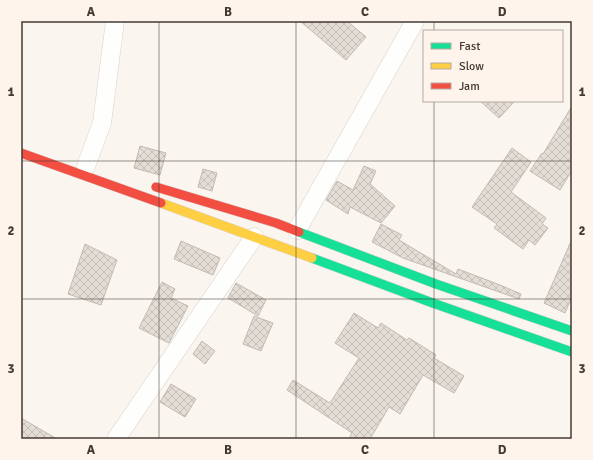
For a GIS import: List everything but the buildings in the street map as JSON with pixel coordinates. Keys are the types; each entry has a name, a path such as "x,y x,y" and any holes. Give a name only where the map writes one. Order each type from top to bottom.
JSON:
{"street":[{"path":"86,166 102,123 115,21"},
{"path":"297,230 415,21"},
{"path":"21,153 254,237 433,293 572,331"},
{"path":"147,184 297,230 433,293 572,352"},
{"path":"116,439 254,237"}],"traffic: fast":[{"path":"299,232 436,284 572,331"},
{"path":"312,258 430,302 572,352"}],"traffic: slow":[{"path":"161,203 312,258"}],"traffic: jam":[{"path":"21,153 161,203"},
{"path":"156,187 276,223 299,232"}]}
